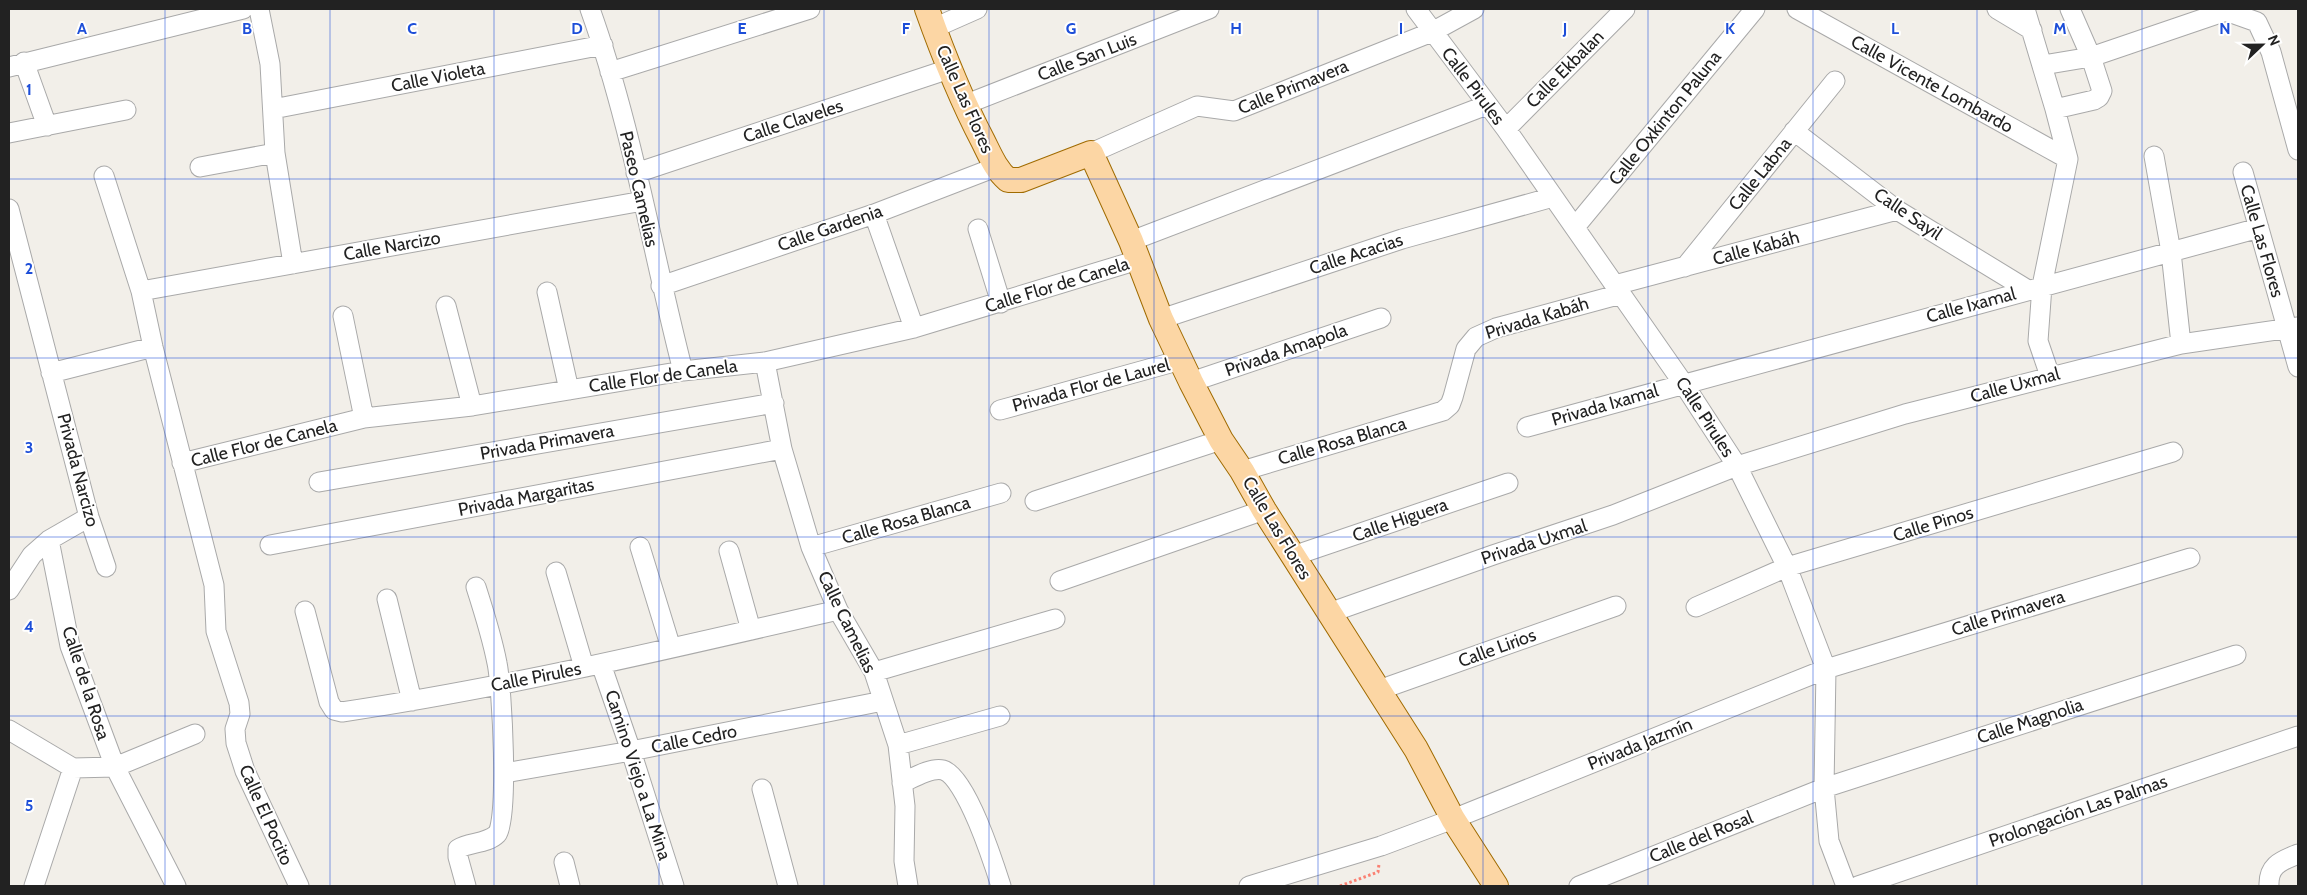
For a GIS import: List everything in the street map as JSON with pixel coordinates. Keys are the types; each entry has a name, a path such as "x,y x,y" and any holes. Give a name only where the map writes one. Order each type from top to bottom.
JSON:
{"main road":[{"name":"Calle Las Flores","path":"930,18 964,105 996,167 1008,180 1014,181"},
{"name":"Calle Las Flores","path":"1091,153 1134,251 1161,319 1221,440 1242,470 1264,510 1416,749 1454,819 1496,886"},
{"name":"Calle Primavera","path":"1014,181 1091,153"}],"street":[{"path":"47,126 17,64 243,9"},
{"path":"259,9 270,64 276,153 293,264"},
{"name":"Paseo Camelias","path":"590,9 603,46 636,173 683,371"},
{"path":"610,72 810,9"},
{"path":"930,18 977,9"},
{"name":"Calle San Luis","path":"964,105 1209,9"},
{"name":"Calle Pirules","path":"1416,9 1506,129 1683,383 1737,466 1787,567 1826,668 1824,788 1829,840 1846,886"},
{"name":"Calle Primavera","path":"1091,153 1197,106 1231,112 1432,32 1474,9"},
{"name":"Calle Ekbalan","path":"1506,129 1625,9"},
{"name":"Calle Oxkinton Paluna","path":"1575,227 1755,9"},
{"name":"Calle Vicente Lombardo","path":"1796,9 2068,159"},
{"path":"1997,9 2032,30"},
{"path":"2025,9 2043,65 2068,159 2035,288 2038,341 2050,376"},
{"path":"2055,109 2099,96 2102,85 2070,9"},
{"path":"2043,65 2091,57 2225,10 2257,22 2271,52 2298,150"},
{"name":"Calle Violeta","path":"273,109 603,46"},
{"name":"Calle Claveles","path":"636,173 949,69"},
{"name":"Calle Labna","path":"1685,267 1835,81"},
{"name":"Calle Flor de Canela","path":"182,464 364,418 472,406 683,371 765,362 914,328 1001,303 1134,251 1487,105"},
{"path":"9,134 126,110"},
{"name":"Calle Sayil","path":"1794,130 1897,210 2035,288"},
{"path":"200,167 276,153"},
{"path":"2154,156 2171,252 2181,344"},
{"name":"Calle Gardenia","path":"662,286 874,214 996,167"},
{"name":"Calle Las Flores","path":"2242,172 2293,327 2298,367"},
{"name":"Calle Flor de Canela","path":"104,176 141,291 153,347 214,586 216,631 239,702 240,714 235,729 236,743"},
{"name":"Calle Acacias","path":"1161,319 1402,239 1553,197"},
{"name":"Calle Narcizo","path":"141,291 643,201"},
{"name":"Privada Narcizo","path":"9,209 90,517 106,567"},
{"name":"Calle Kabáh","path":"1618,290 1685,267 1897,210"},
{"path":"874,214 914,328"},
{"path":"978,228 1001,303"},
{"name":"Calle Ixamal","path":"1683,383 2259,228"},
{"name":"Privada Kabáh","path":"1443,411 1453,397 1466,350 1476,337 1496,328 1618,290"},
{"path":"547,292 569,390"},
{"path":"446,306 472,406"},
{"path":"343,316 364,418"},
{"name":"Privada Amapola","path":"1191,382 1381,318"},
{"name":"Calle Uxmal","path":"1737,466 1905,414 2050,376 2181,344 2293,327"},
{"path":"51,373 153,347"},
{"name":"Privada Flor de Laurel","path":"1000,410 1181,360"},
{"name":"Calle Camelias","path":"765,362 782,449 811,547 838,610 874,672 898,745 904,806 904,861 908,886"},
{"name":"Privada Ixamal","path":"1527,427 1683,383"},
{"name":"Privada Primavera","path":"319,482 774,403"},
{"name":"Calle Rosa Blanca","path":"1242,470 1443,411"},
{"path":"1035,501 1221,440"},
{"name":"Privada Margaritas","path":"270,545 782,449"},
{"name":"Calle Pinos","path":"1696,607 1787,567 2173,452"},
{"name":"Privada Uxmal","path":"1330,613 1494,555 1613,516 1737,466"},
{"name":"Calle Higuera","path":"1293,556 1508,483"},
{"name":"Calle Rosa Blanca","path":"811,547 1001,494"},
{"path":"1060,581 1264,510"},
{"path":"9,590 32,555 49,540 90,517"},
{"name":"Calle de la Rosa","path":"49,540 70,646 115,767 176,886"},
{"path":"640,547 671,648"},
{"path":"729,551 751,630"},
{"name":"Calle Primavera","path":"1826,668 2190,558"},
{"name":"Camino Viejo a La Mina","path":"556,572 592,666 631,751 674,886"},
{"path":"466,886 458,857 458,849 464,845 486,840 497,834 501,825 504,773 499,684 491,630 476,586"},
{"path":"387,599 412,701"},
{"name":"Calle Lirios","path":"1379,690 1616,606"},
{"name":"Calle Pirules","path":"306,612 328,702 334,710 342,712 412,701 592,666 838,610"},
{"path":"874,672 1055,619"},
{"name":"Calle Magnolia","path":"1824,788 2236,655"},
{"name":"Privada Jazmín","path":"1249,886 1382,846 1454,819 1826,668"},
{"name":"Calle Cedro","path":"504,773 631,751 883,701"},
{"path":"898,745 1000,716"},
{"path":"9,730 73,768 115,767 195,734"},
{"name":"Prolongación Las Palmas","path":"1858,886 2298,736"},
{"name":"Calle El Pocito","path":"236,743 244,772 299,886"},
{"path":"34,886 73,768"},
{"path":"902,783 930,771 941,769 949,773 958,783 989,848 1001,886"},
{"name":"Calle del Rosal","path":"1579,886 1824,788"},
{"path":"762,789 788,886"},
{"path":"2269,880 2279,862 2298,854"},
{"path":"564,862 570,886"}]}
